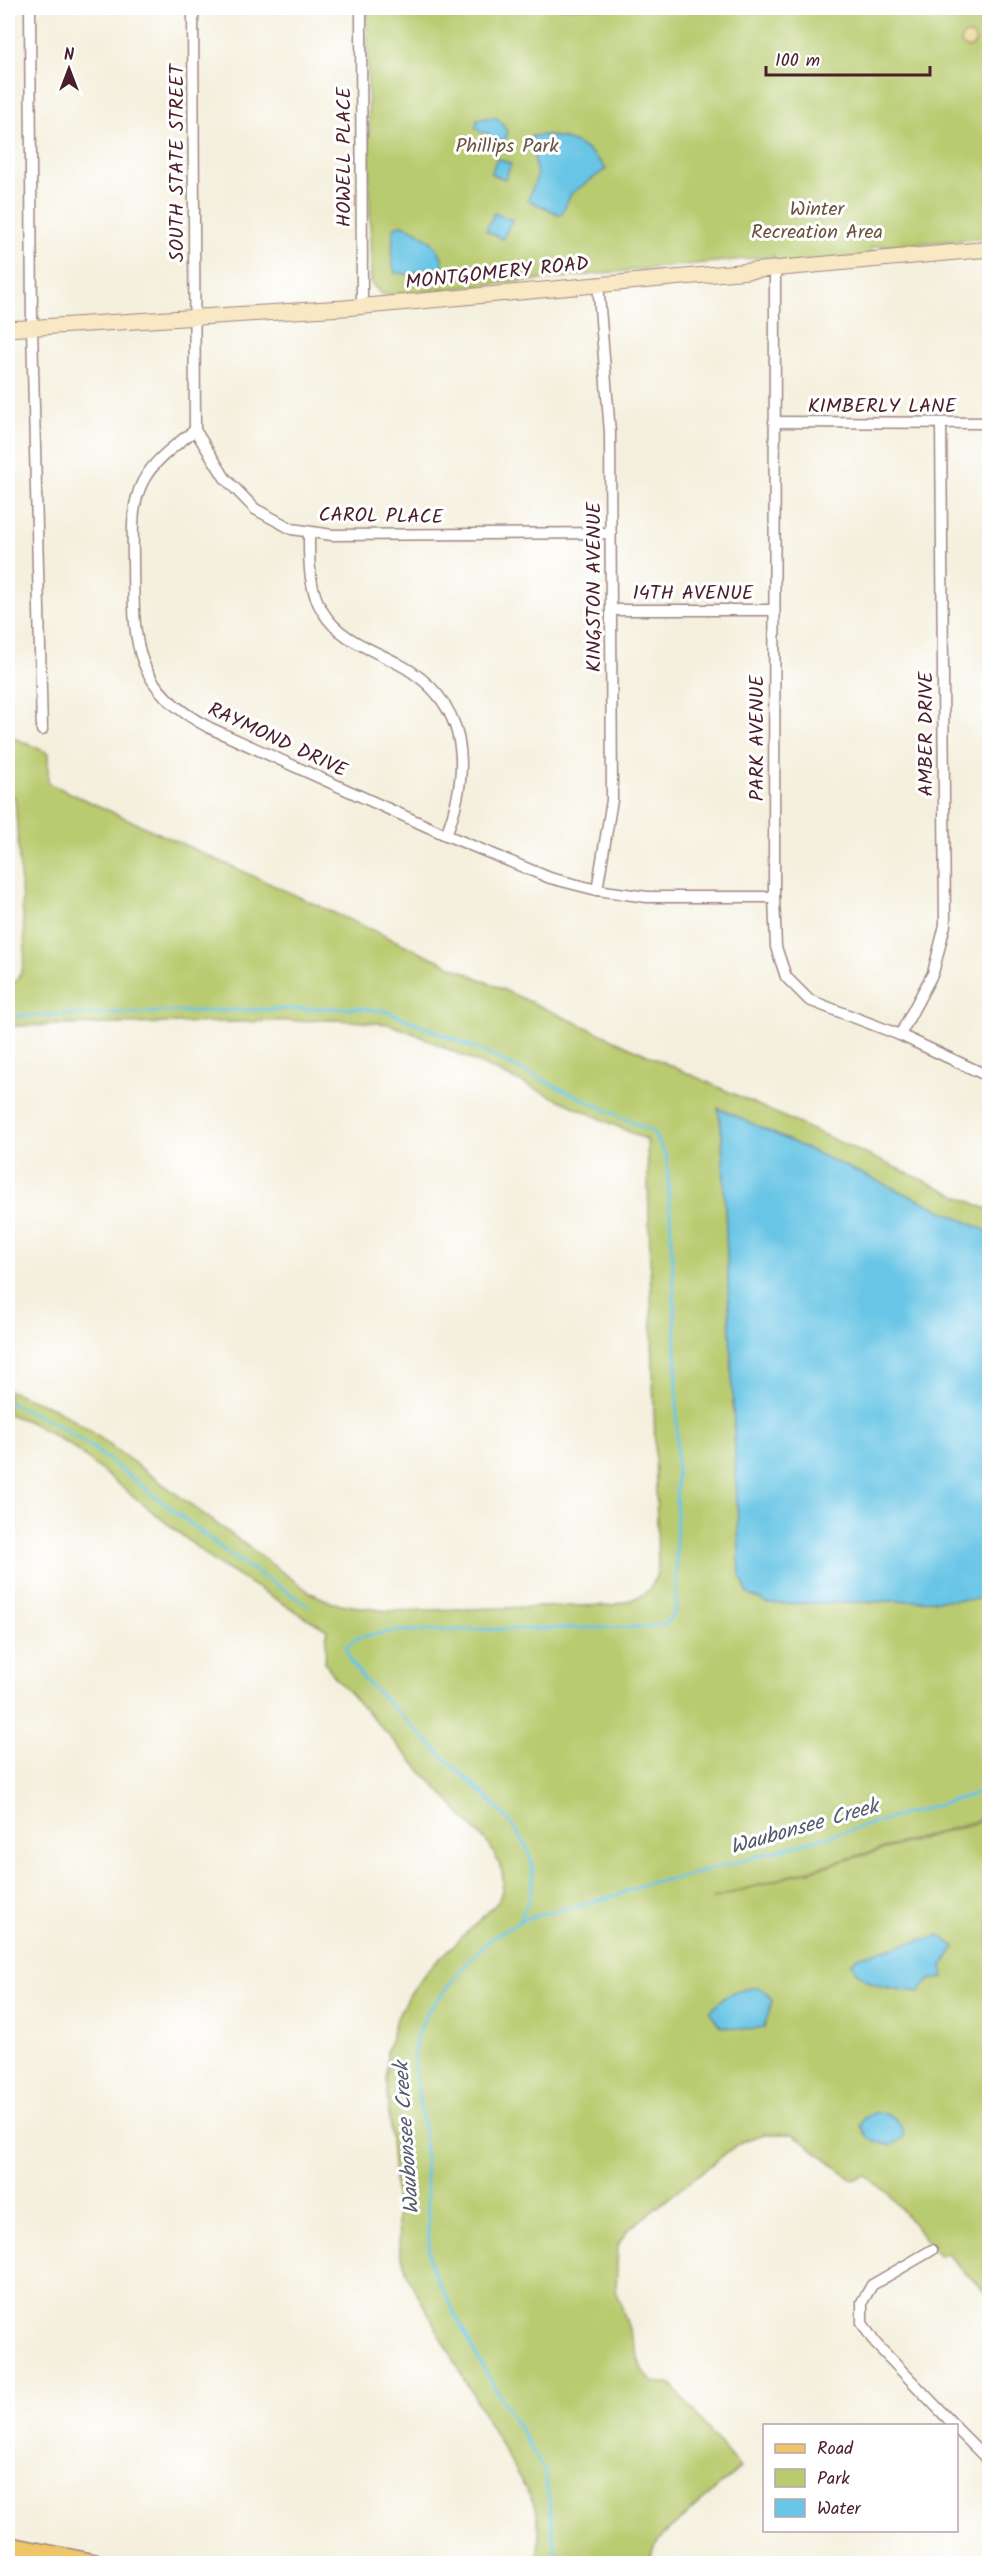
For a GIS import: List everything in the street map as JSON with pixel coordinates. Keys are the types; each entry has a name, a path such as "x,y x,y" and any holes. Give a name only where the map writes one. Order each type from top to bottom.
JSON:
{"main road":[{"path":"8,2545 103,2564"}],"street":[{"path":"30,8 32,327 42,730"},
{"name":"SOUTH STATE STREET","path":"193,8 194,318"},
{"name":"HOWELL PLACE","path":"361,8 362,306"},
{"name":"MONTGOMERY ROAD","path":"8,329 362,306 990,249"},
{"name":"PARK AVENUE","path":"775,269 774,897 776,947 786,977 809,1000 900,1035 990,1077"},
{"name":"KINGSTON AVENUE","path":"597,890 612,800 610,434 598,283"},
{"path":"194,318 195,430"},
{"name":"KIMBERLY LANE","path":"774,422 990,423"},
{"name":"AMBER DRIVE","path":"900,1035 933,973 945,924 941,423"},
{"name":"CAROL PLACE","path":"195,430 239,496 271,520 309,532 332,535 611,533"},
{"name":"RAYMOND DRIVE","path":"195,430 152,467 136,501 133,519 134,622 137,646 144,667 157,687 178,709 210,728 519,868 597,890 665,897 774,897"},
{"path":"309,532 311,581 322,612 331,623 362,645 418,675 447,706 455,725 462,764 456,807 446,835"},
{"name":"14TH AVENUE","path":"612,610 774,610"},
{"path":"932,2250 872,2285 862,2302 862,2323 875,2343 953,2424"},
{"path":"958,2429 990,2462"}],"green space":[{"name":"Phillips Park","path":"367,8 989,8 989,238 871,247 873,255 775,269 774,256 390,295 381,294 371,283"},
{"path":"8,735 48,753 48,783 989,1210 989,1817 711,1899 989,1819 989,2296 947,2254 939,2256 888,2193 866,2176 853,2180 793,2134 764,2134 739,2143 627,2231 618,2245 616,2289 642,2370 654,2382 672,2385 740,2468 658,2540 651,2555 656,2563 538,2563 539,2530 536,2508 409,2279 400,2250 386,2080 387,2051 395,2022 407,1998 426,1972 498,1902 503,1880 498,1860 490,1846 336,1678 325,1663 327,1630 216,1563 70,1445 30,1422 8,1414 8,1390 54,1408 88,1429 311,1593 333,1603 387,1611 613,1605 638,1597 649,1590 653,1584 658,1566 647,1140 389,1024 338,1020 8,1026 8,989 21,972 25,949 15,798 8,795"},
{"path":"8,2553 64,2563 31,2563 8,2559"}],"sand":[{"path":"968,34 973,36 975,41 973,46 968,48 963,46 961,41 963,36"}],"water":[{"path":"493,117 505,128 507,137 502,141 493,140 487,132 482,133 476,128 477,120"},
{"path":"545,135 572,141 587,149 606,169 571,194 561,215 528,200 537,177 531,136"},
{"path":"497,158 511,164 505,179 491,174"},
{"path":"494,213 512,220 503,239 486,231"},
{"path":"403,225 430,240 440,252 443,267 409,274 395,273 392,262 393,230 396,226"},
{"path":"718,1108 989,1232 989,1599 768,1604 748,1594 740,1576 722,1135"},
{"path":"940,1935 955,1947 942,1966 944,1978 929,1980 919,1992 880,1986 863,1978 852,1963 857,1957"},
{"path":"758,1987 767,1993 772,2001 764,2028 739,2029 720,2026 710,2012 715,2006 731,1994"},
{"path":"876,2112 887,2114 899,2122 904,2137 891,2146 869,2139 860,2125 864,2118"}],"waterway":[{"path":"8,1016 361,1008 389,1012 475,1048 653,1132 667,1158 674,1291 677,1385 676,1611 665,1624 648,1627 394,1631 359,1637 346,1646 351,1662 364,1679 487,1797 519,1834 533,1868 529,1899 519,1922"},
{"path":"8,1402 54,1423 93,1448 237,1560 308,1605"},
{"name":"Waubonsee Creek","path":"557,2564 545,2472 476,2355 430,2265 424,2131 414,2066 415,2041 426,2014 472,1957 493,1937 524,1919 612,1897 651,1882 688,1876 990,1790"}],"park label":[{"name":"Winter Recreation Area","path":"817,220"}]}
